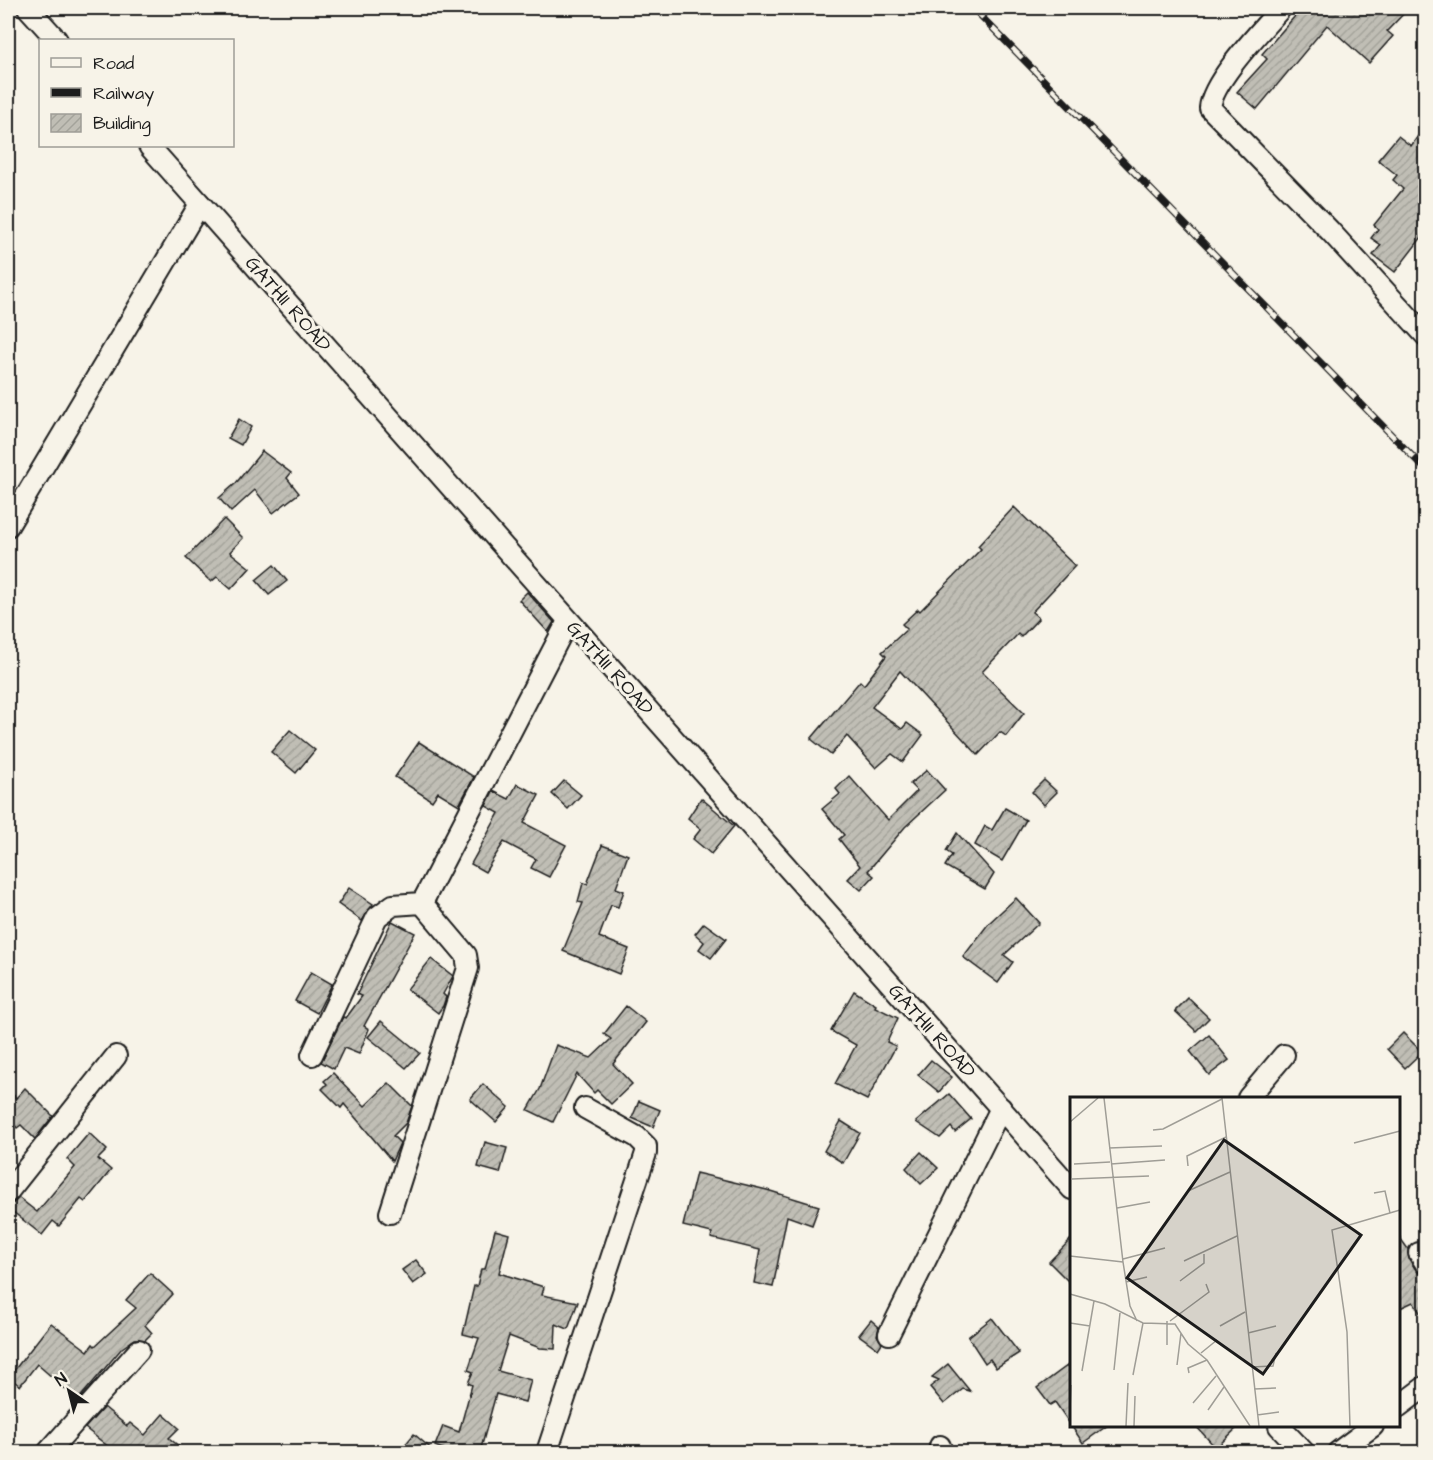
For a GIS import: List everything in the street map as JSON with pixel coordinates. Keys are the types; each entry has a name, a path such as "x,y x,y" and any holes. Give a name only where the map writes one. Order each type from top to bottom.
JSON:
{"street":[{"path":"28,8 56,39"},
{"path":"1281,8 1218,84 1210,99 1210,108 1330,231 1425,336"},
{"name":"GATHII ROAD","path":"150,147 1070,1188"},
{"path":"8,526 200,204"},
{"path":"422,903 568,621"},
{"path":"312,1055 377,917 393,905 422,903"},
{"path":"390,1214 468,969 466,955 422,903"},
{"path":"1249,1097 1284,1055"},
{"path":"8,1192 116,1056"},
{"path":"547,1452 646,1153 646,1146 638,1137 585,1108"},
{"path":"889,1334 1000,1108"},
{"path":"48,1452 140,1350"},
{"path":"1400,1405 1425,1386"},
{"path":"1281,1427 1304,1452"},
{"path":"1338,1452 1370,1427"}],"building":[{"path":"1302,8 1409,8 1387,31 1393,36 1369,63 1327,25 1257,109 1237,92 1267,59 1262,54"},
{"path":"1425,126 1425,233 1395,272 1373,255 1381,245 1371,238 1378,229 1374,225 1403,189 1393,180 1397,175 1378,160 1398,136 1411,146"},
{"path":"239,419 251,427 241,445 228,438"},
{"path":"262,451 291,473 287,478 299,493 273,513 255,490 231,512 219,498 236,483"},
{"path":"1014,507 1075,566 1032,612 1039,618 1021,637 1018,634 982,672 1024,713 1006,736 1000,732 978,755 900,671 872,707 902,729 907,723 923,735 903,762 892,754 876,768 847,736 831,755 811,739 860,681 864,685 886,656 882,652 907,629 902,624 918,609 920,611 981,549 978,546"},
{"path":"224,519 243,538 230,552 250,568 231,589 217,577 211,582 186,558"},
{"path":"274,565 287,581 269,595 256,580"},
{"path":"527,592 554,622 548,632 519,600"},
{"path":"290,730 315,750 296,773 271,752"},
{"path":"419,742 474,777 459,805 438,792 432,801 395,777"},
{"path":"927,770 945,790 905,827 868,871 874,876 861,890 848,879 860,866 839,839 844,835 822,809 840,794 836,789 849,776 888,820 917,791 910,784"},
{"path":"1044,780 1057,792 1044,805 1032,792"},
{"path":"564,781 581,795 568,809 552,794"},
{"path":"517,784 539,795 524,823 566,845 549,877 531,868 536,859 504,842 485,872 471,864 499,813 486,806 493,791 509,799"},
{"path":"701,798 734,826 711,854 693,839 701,829 688,818"},
{"path":"1005,808 1026,820 1002,861 975,845 985,826 992,830"},
{"path":"957,833 994,874 985,889 945,866 952,855 946,851"},
{"path":"602,845 628,855 616,888 624,891 618,907 611,905 599,937 629,949 619,974 563,951 583,903 578,902 583,883 587,884"},
{"path":"349,888 373,904 362,921 338,904"},
{"path":"1016,898 1039,923 1004,955 1013,962 998,983 963,957 989,923"},
{"path":"392,921 415,933 364,1026 369,1029 359,1054 344,1048 334,1069 321,1062 343,1017 346,1018 362,996 357,994"},
{"path":"704,923 726,939 711,958 699,949 704,942 695,934"},
{"path":"431,959 453,976 443,994 446,997 438,1013 407,989"},
{"path":"311,972 332,984 317,1013 295,1001"},
{"path":"854,991 876,1005 875,1007 898,1018 887,1042 896,1046 867,1100 835,1084 856,1045 831,1031"},
{"path":"1188,998 1209,1018 1196,1031 1175,1011"},
{"path":"626,1006 646,1022 613,1064 632,1084 611,1104 597,1090 594,1093 577,1074 553,1122 528,1110 540,1089 556,1045 591,1058 611,1039 604,1034"},
{"path":"381,1021 420,1053 406,1068 368,1037"},
{"path":"1403,1033 1422,1052 1405,1068 1387,1049"},
{"path":"1209,1035 1229,1060 1209,1075 1190,1051"},
{"path":"931,1060 952,1077 939,1092 918,1075"},
{"path":"333,1073 365,1106 389,1083 412,1106 406,1123 393,1136 400,1143 392,1161 344,1104 341,1108 322,1089 327,1084 324,1081"},
{"path":"483,1084 509,1107 496,1122 470,1099"},
{"path":"25,1088 53,1116 35,1139 21,1125 17,1128 8,1118 8,1089 16,1098"},
{"path":"949,1094 971,1119 955,1132 951,1127 940,1138 916,1122"},
{"path":"639,1101 660,1110 653,1127 632,1118"},
{"path":"841,1121 860,1133 843,1163 824,1151"},
{"path":"89,1133 107,1150 98,1159 111,1170 85,1202 81,1199 59,1226 53,1221 42,1235 8,1208 19,1198 37,1212 75,1167 67,1159"},
{"path":"485,1142 507,1148 500,1173 478,1167"},
{"path":"921,1152 938,1168 921,1184 906,1168"},
{"path":"696,1173 767,1190 819,1206 812,1225 787,1216 773,1287 754,1283 760,1250 711,1238 712,1233 683,1226"},
{"path":"495,1230 509,1234 499,1273 544,1287 542,1295 578,1302 568,1329 556,1324 555,1349 540,1348 509,1336 498,1371 531,1380 525,1402 496,1394 480,1452 451,1452 435,1446 443,1426 459,1432 472,1385 468,1383 473,1372 468,1370 479,1338 463,1334 474,1286 477,1286 481,1269 485,1269"},
{"path":"1400,1238 1408,1249 1409,1259 1416,1270 1425,1276 1425,1320 1413,1302 1400,1308"},
{"path":"1070,1240 1070,1283 1049,1262"},
{"path":"416,1260 427,1274 413,1284 402,1270"},
{"path":"150,1273 173,1294 145,1325 152,1333 145,1340 135,1339 122,1348 78,1400 37,1364 20,1386 9,1377 51,1323 88,1351 93,1344 95,1346 136,1308 126,1300"},
{"path":"992,1318 1019,1353 996,1368 990,1359 985,1363 968,1337"},
{"path":"871,1320 879,1327 877,1335 882,1343 878,1349 859,1335"},
{"path":"948,1364 970,1391 963,1389 944,1404 930,1387 939,1380 932,1377"},
{"path":"1070,1364 1070,1424 1055,1402 1050,1405 1037,1388"},
{"path":"104,1407 127,1426 130,1423 145,1435 163,1414 179,1428 169,1438 186,1452 115,1452 85,1428"},
{"path":"1072,1427 1105,1427 1083,1443"},
{"path":"1197,1427 1238,1427 1216,1448"},
{"path":"414,1434 435,1452 399,1452"}],"railway":[{"path":"973,8 1426,470"}]}
